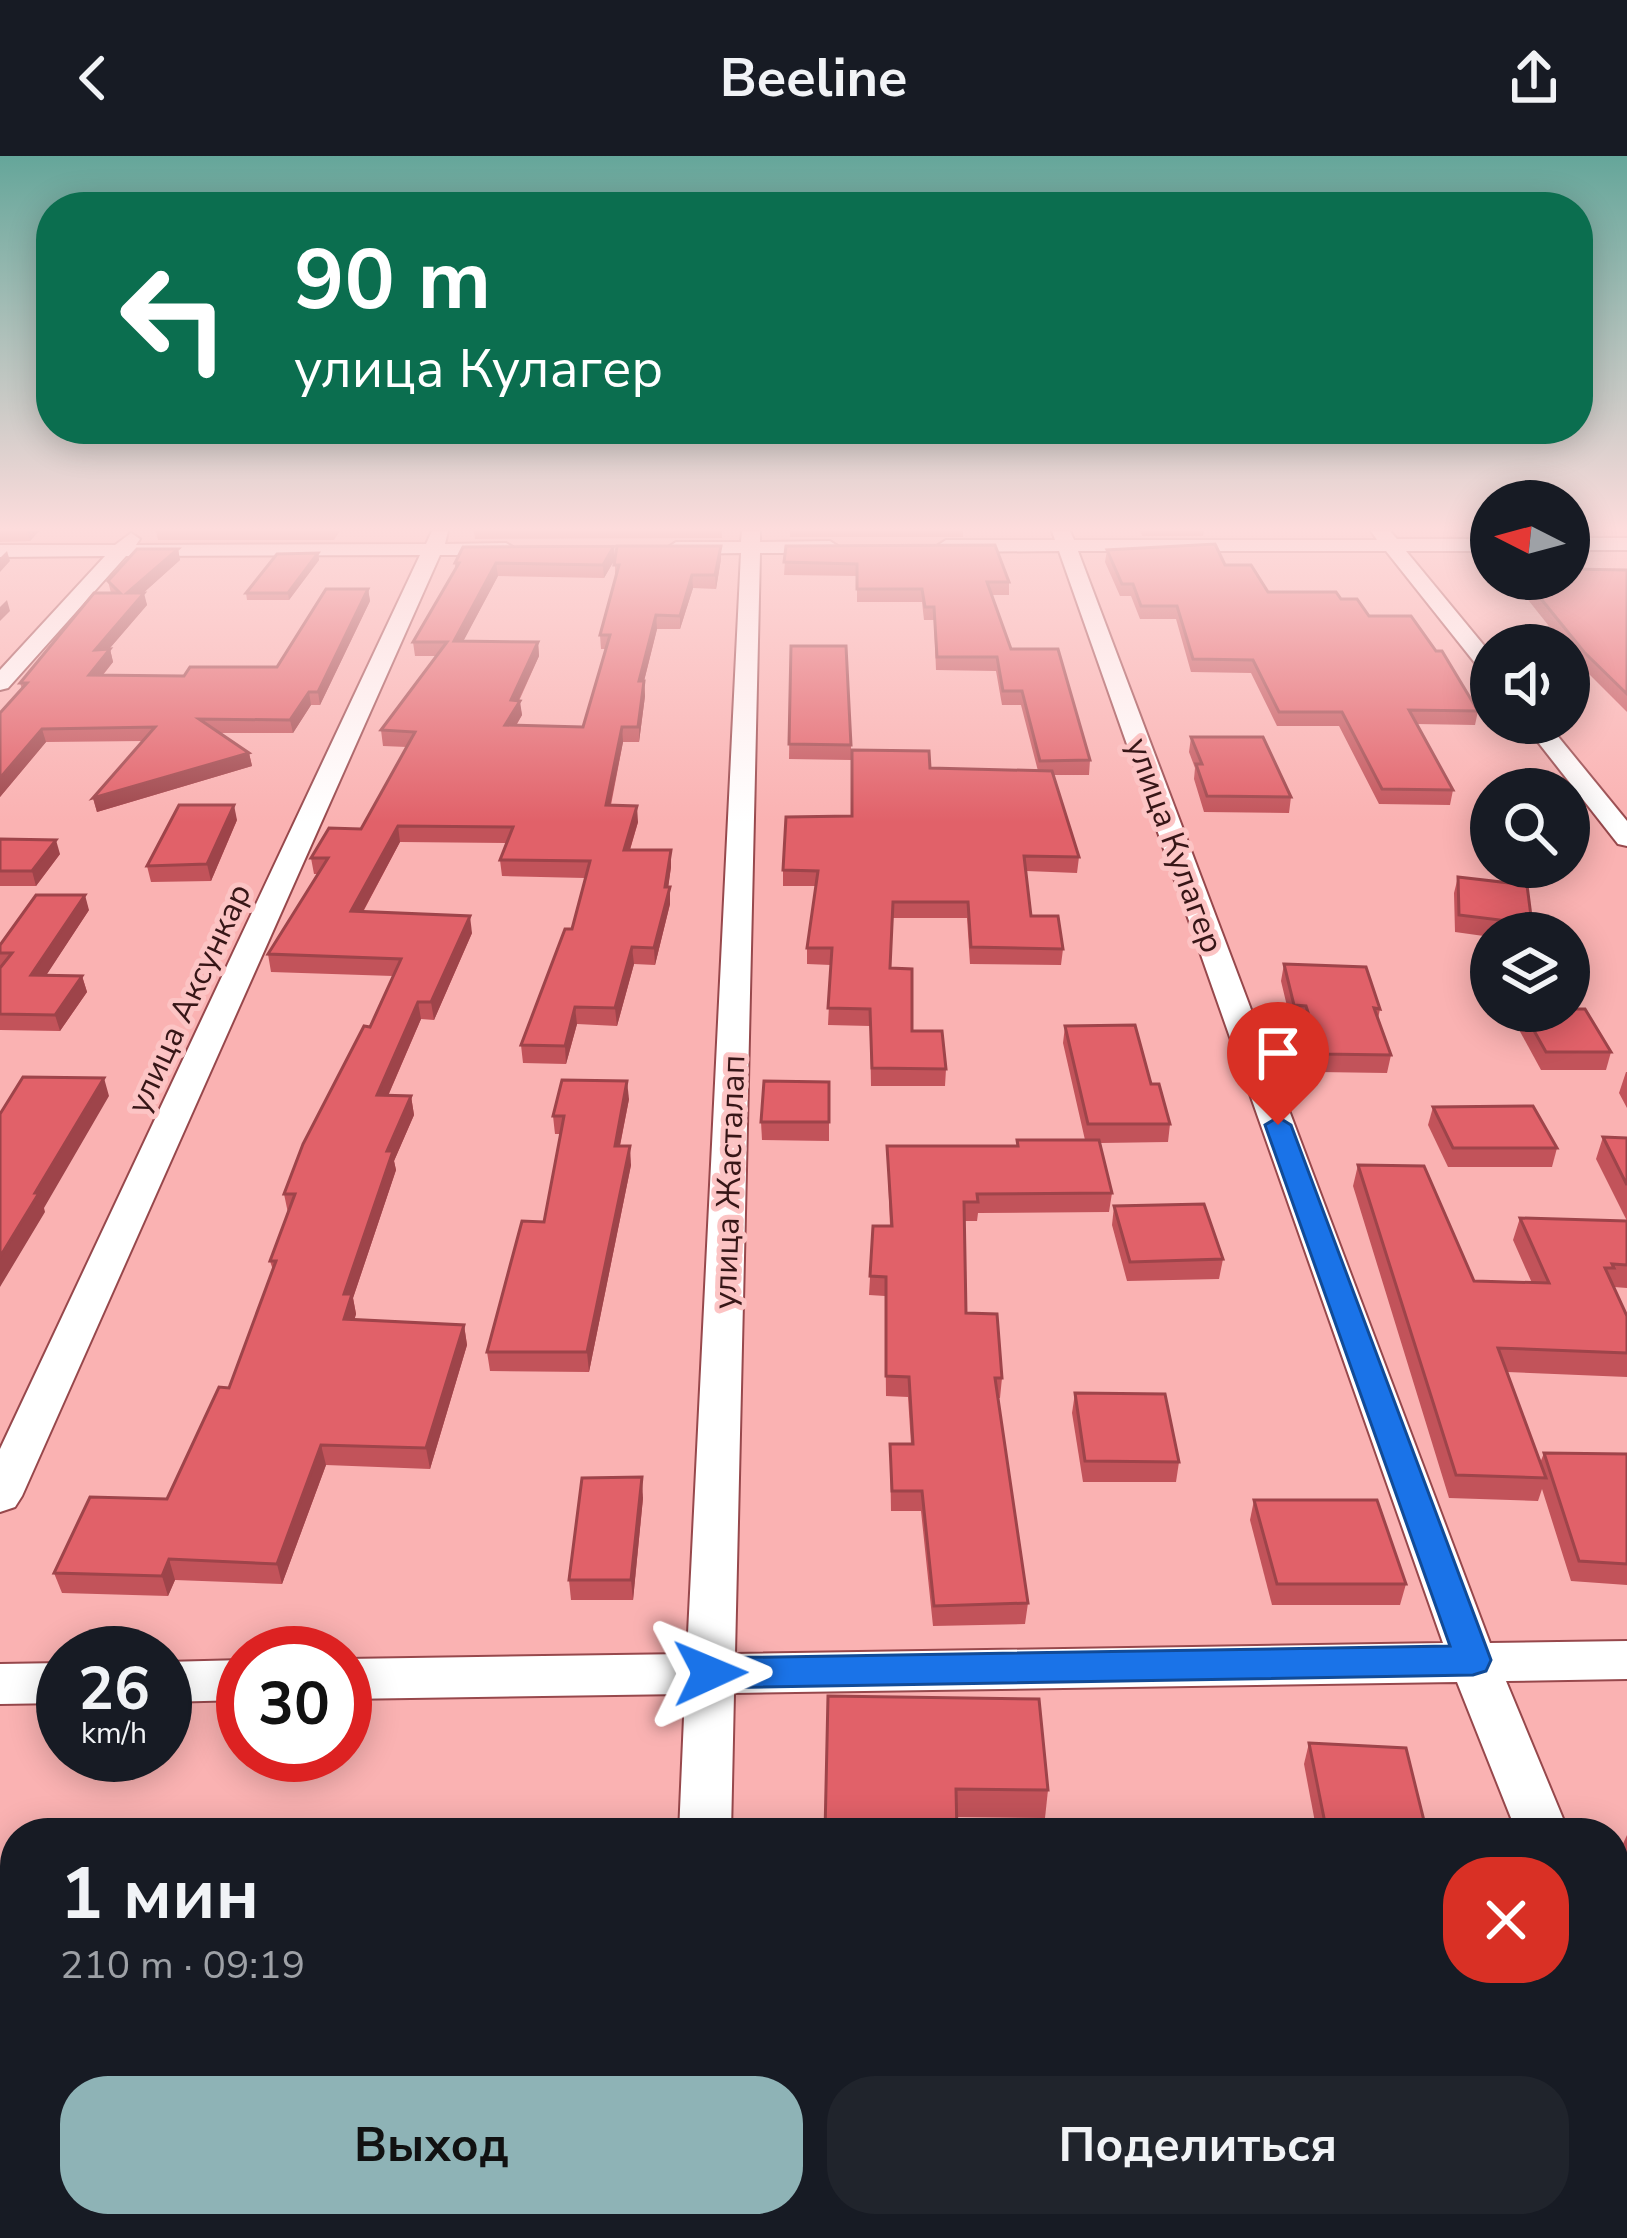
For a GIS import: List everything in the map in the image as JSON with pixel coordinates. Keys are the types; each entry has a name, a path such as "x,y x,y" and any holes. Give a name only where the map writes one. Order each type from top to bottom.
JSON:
{"street":[{"path":"0,683 50,628"},
{"name":"улица Аксункар","path":"0,1496 397,628"},
{"name":"улица Жасталап","path":"705,1818 748,628"},
{"name":"улица Кулагер","path":"1097,628 1473,1660 1537,1818"},
{"path":"1552,744 1627,838"},
{"path":"372,1679 1627,1660"},
{"path":"0,1684 36,1683"}],"building":[{"path":"65,628 114,628 95,650 110,649 89,675 184,676 190,667 277,667 301,628 349,628 318,692 309,692 290,720 199,719 249,753 93,798 155,727 42,729 0,778 0,713 27,683 20,683"},
{"path":"421,628 461,628 454,641 538,642 511,700 520,701 505,725 583,727 610,635 600,635 602,628 653,628 639,681 644,681 638,727 622,727 606,805 637,806 624,850 671,850 665,887 670,887 654,948 632,947 615,1008 575,1007 565,1046 521,1045 565,929 572,929 590,861 500,860 513,827 398,826 351,911 470,916 431,1002 418,1002 377,1095 411,1096 387,1151 393,1151 344,1294 352,1294 344,1319 464,1325 426,1448 321,1445 277,1564 169,1559 162,1576 54,1573 90,1497 167,1499 219,1387 229,1388 276,1261 270,1261 295,1194 284,1194 303,1144 364,1026 370,1027 401,959 268,954 328,858 311,858 329,828 361,829 415,732 381,730 447,642 413,642"},
{"path":"935,628 1004,628 1011,649 1058,649 1090,760 1040,761 1022,691 1003,691 997,657 937,657"},
{"path":"1184,628 1420,628 1436,651 1442,651 1470,698 1470,711 1409,710 1453,790 1382,789 1342,712 1279,712 1253,660 1193,659"},
{"path":"1590,628 1627,628 1627,694 1590,658"},
{"path":"791,646 846,646 851,745 789,744"},
{"path":"1191,737 1263,737 1291,797 1207,796"},
{"path":"852,750 929,751 930,768 1052,771 1079,857 1024,856 1031,916 1058,916 1063,949 971,947 968,902 893,902 890,968 912,969 912,1031 942,1031 946,1069 872,1068 870,1009 828,1008 832,948 807,948 818,871 783,870 786,817 852,816"},
{"path":"179,805 234,805 207,864 147,866"},
{"path":"0,839 56,840 32,871 0,871"},
{"path":"1458,877 1470,878 1470,888 1527,888 1530,912 1459,915"},
{"path":"36,895 85,895 31,975 82,976 55,1015 0,1014 0,968 12,953 0,953 0,945"},
{"path":"1284,964 1366,967 1391,1055 1321,1054 1306,1006 1294,1005"},
{"path":"1590,1017 1611,1052 1546,1052 1535,1032 1590,1032"},
{"path":"1135,1025 1151,1084 1159,1084 1170,1124 1088,1124 1065,1026"},
{"path":"23,1077 104,1078 0,1257 0,1114"},
{"path":"562,1080 627,1081 615,1146 630,1146 587,1352 487,1352 522,1221 544,1222 564,1116 553,1116"},
{"path":"764,1081 829,1082 829,1122 761,1122"},
{"path":"1533,1106 1557,1148 1453,1148 1433,1107"},
{"path":"1603,1137 1627,1138 1627,1185"},
{"path":"1017,1140 1099,1140 1112,1193 977,1194 978,1202 964,1202 966,1313 997,1314 1002,1378 995,1378 1028,1603 934,1606 922,1491 892,1491 890,1444 913,1444 909,1377 886,1376 886,1277 870,1276 873,1226 892,1226 887,1146 1018,1146"},
{"path":"1358,1165 1424,1166 1474,1281 1549,1283 1520,1218 1627,1221 1627,1265 1605,1268 1627,1316 1627,1353 1498,1348 1546,1478 1456,1475"},
{"path":"1204,1204 1223,1259 1130,1262 1114,1206"},
{"path":"1075,1393 1165,1394 1179,1462 1085,1461"},
{"path":"1544,1453 1627,1454 1627,1564 1579,1561"},
{"path":"642,1477 631,1580 569,1580 582,1478"},
{"path":"1254,1500 1377,1500 1406,1584 1277,1584"},
{"path":"828,1696 1039,1699 1048,1790 956,1789 957,1818 825,1818"},
{"path":"1309,1743 1406,1748 1423,1818 1324,1818"}],"route":[{"path":"710,1673 1473,1660 1278,1125"}]}
